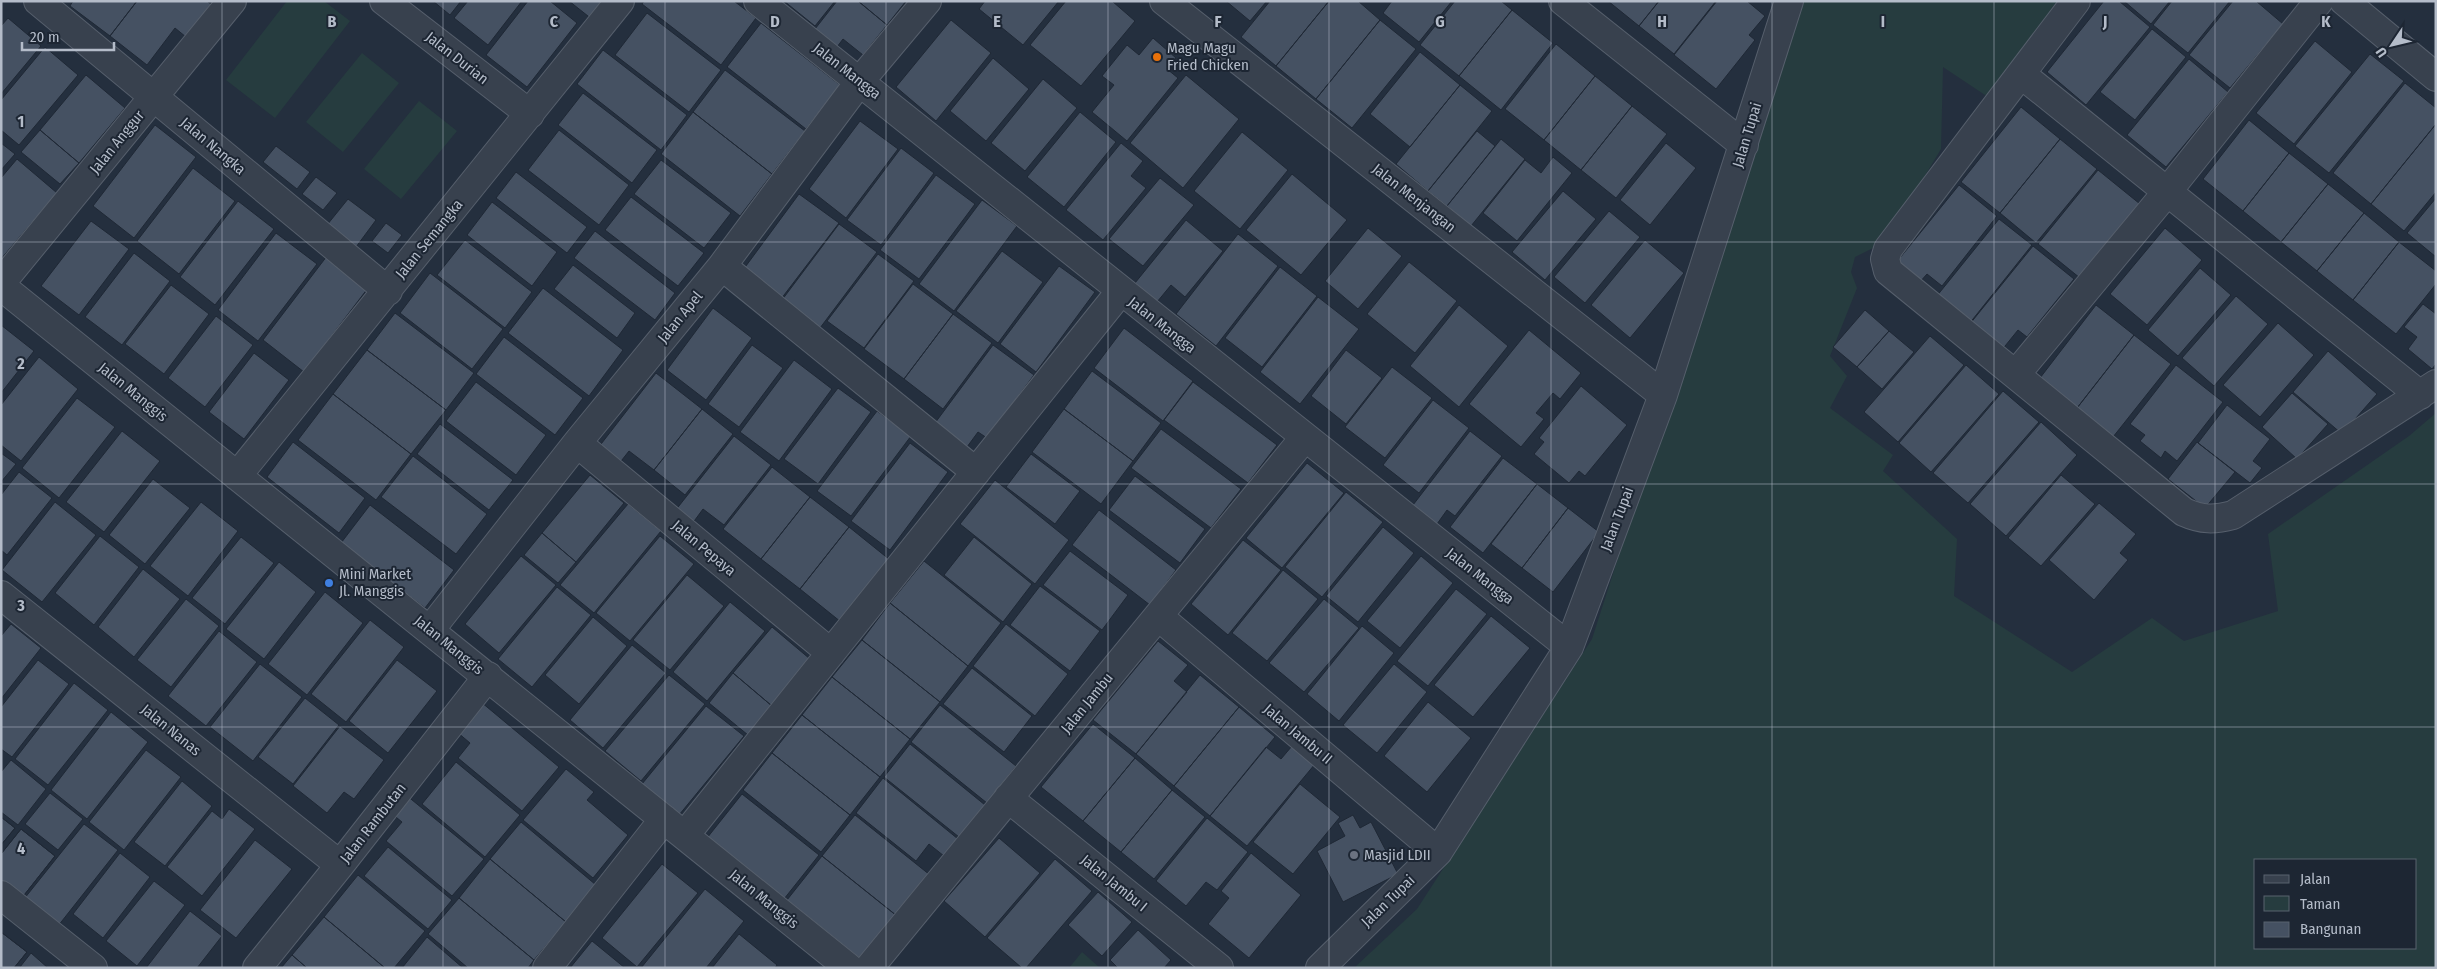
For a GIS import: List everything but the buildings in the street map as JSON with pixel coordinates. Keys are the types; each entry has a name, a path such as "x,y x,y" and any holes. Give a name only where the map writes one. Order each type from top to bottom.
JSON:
{"street":[{"name":"Jalan Nangka","path":"38,1 388,291"},
{"name":"Jalan Anggur","path":"1,284 232,1"},
{"name":"Jalan Durian","path":"384,1 530,114"},
{"name":"Jalan Semangka","path":"237,476 620,1"},
{"name":"Jalan Mangga","path":"758,1 860,81 1120,292 1569,647"},
{"name":"Jalan Apel","path":"430,630 577,443 722,266 860,81 927,1"},
{"name":"Jalan Menjangan","path":"1164,1 1663,395"},
{"path":"1563,1 1744,145"},
{"name":"Jalan Tupai","path":"1320,968 1438,852 1569,647 1663,395 1789,1"},
{"path":"2021,74 2167,192 2428,390 2248,507 2233,515 2216,520 2198,518 2184,512 1888,271 1885,260 1888,249 2076,1"},
{"path":"2016,374 2167,192 2319,1"},
{"path":"2344,1 2436,77"},
{"path":"722,266 976,472"},
{"name":"Jalan Manggis","path":"1,284 849,968"},
{"path":"547,968 831,653 1120,292"},
{"name":"Jalan Jambu","path":"869,968 1305,437"},
{"name":"Jalan Pepaya","path":"577,443 831,653"},
{"name":"Jalan Nanas","path":"1,595 340,865"},
{"name":"Jalan Jambu II","path":"1158,616 1438,852"},
{"name":"Jalan Rambutan","path":"257,968 488,676"},
{"name":"Jalan Jambu I","path":"1008,798 1219,968"},
{"path":"1,894 93,968"}],"green space":[{"path":"287,1 324,1 350,21 275,118 226,80"},
{"path":"1797,1 2057,1 1988,97 1943,67 1941,149 1885,242 1855,257 1851,272 1857,288 1830,356 1847,376 1830,408 1893,455 1883,471 1957,539 1954,596 2072,672 2152,618 2184,641 2278,611 2268,534 2409,436 2436,413 2436,968 1354,968 1417,909 1592,639"},
{"path":"362,53 399,83 343,152 306,122"},
{"path":"419,101 457,131 401,199 364,169"},
{"path":"1082,952 1100,968 1069,968"}],"place":[{"name":"Magu Magu Fried Chicken","path":"1157,57"},
{"name":"Mini Market Jl. Manggis","path":"329,583"},
{"name":"Masjid LDII","path":"1354,855"}]}
